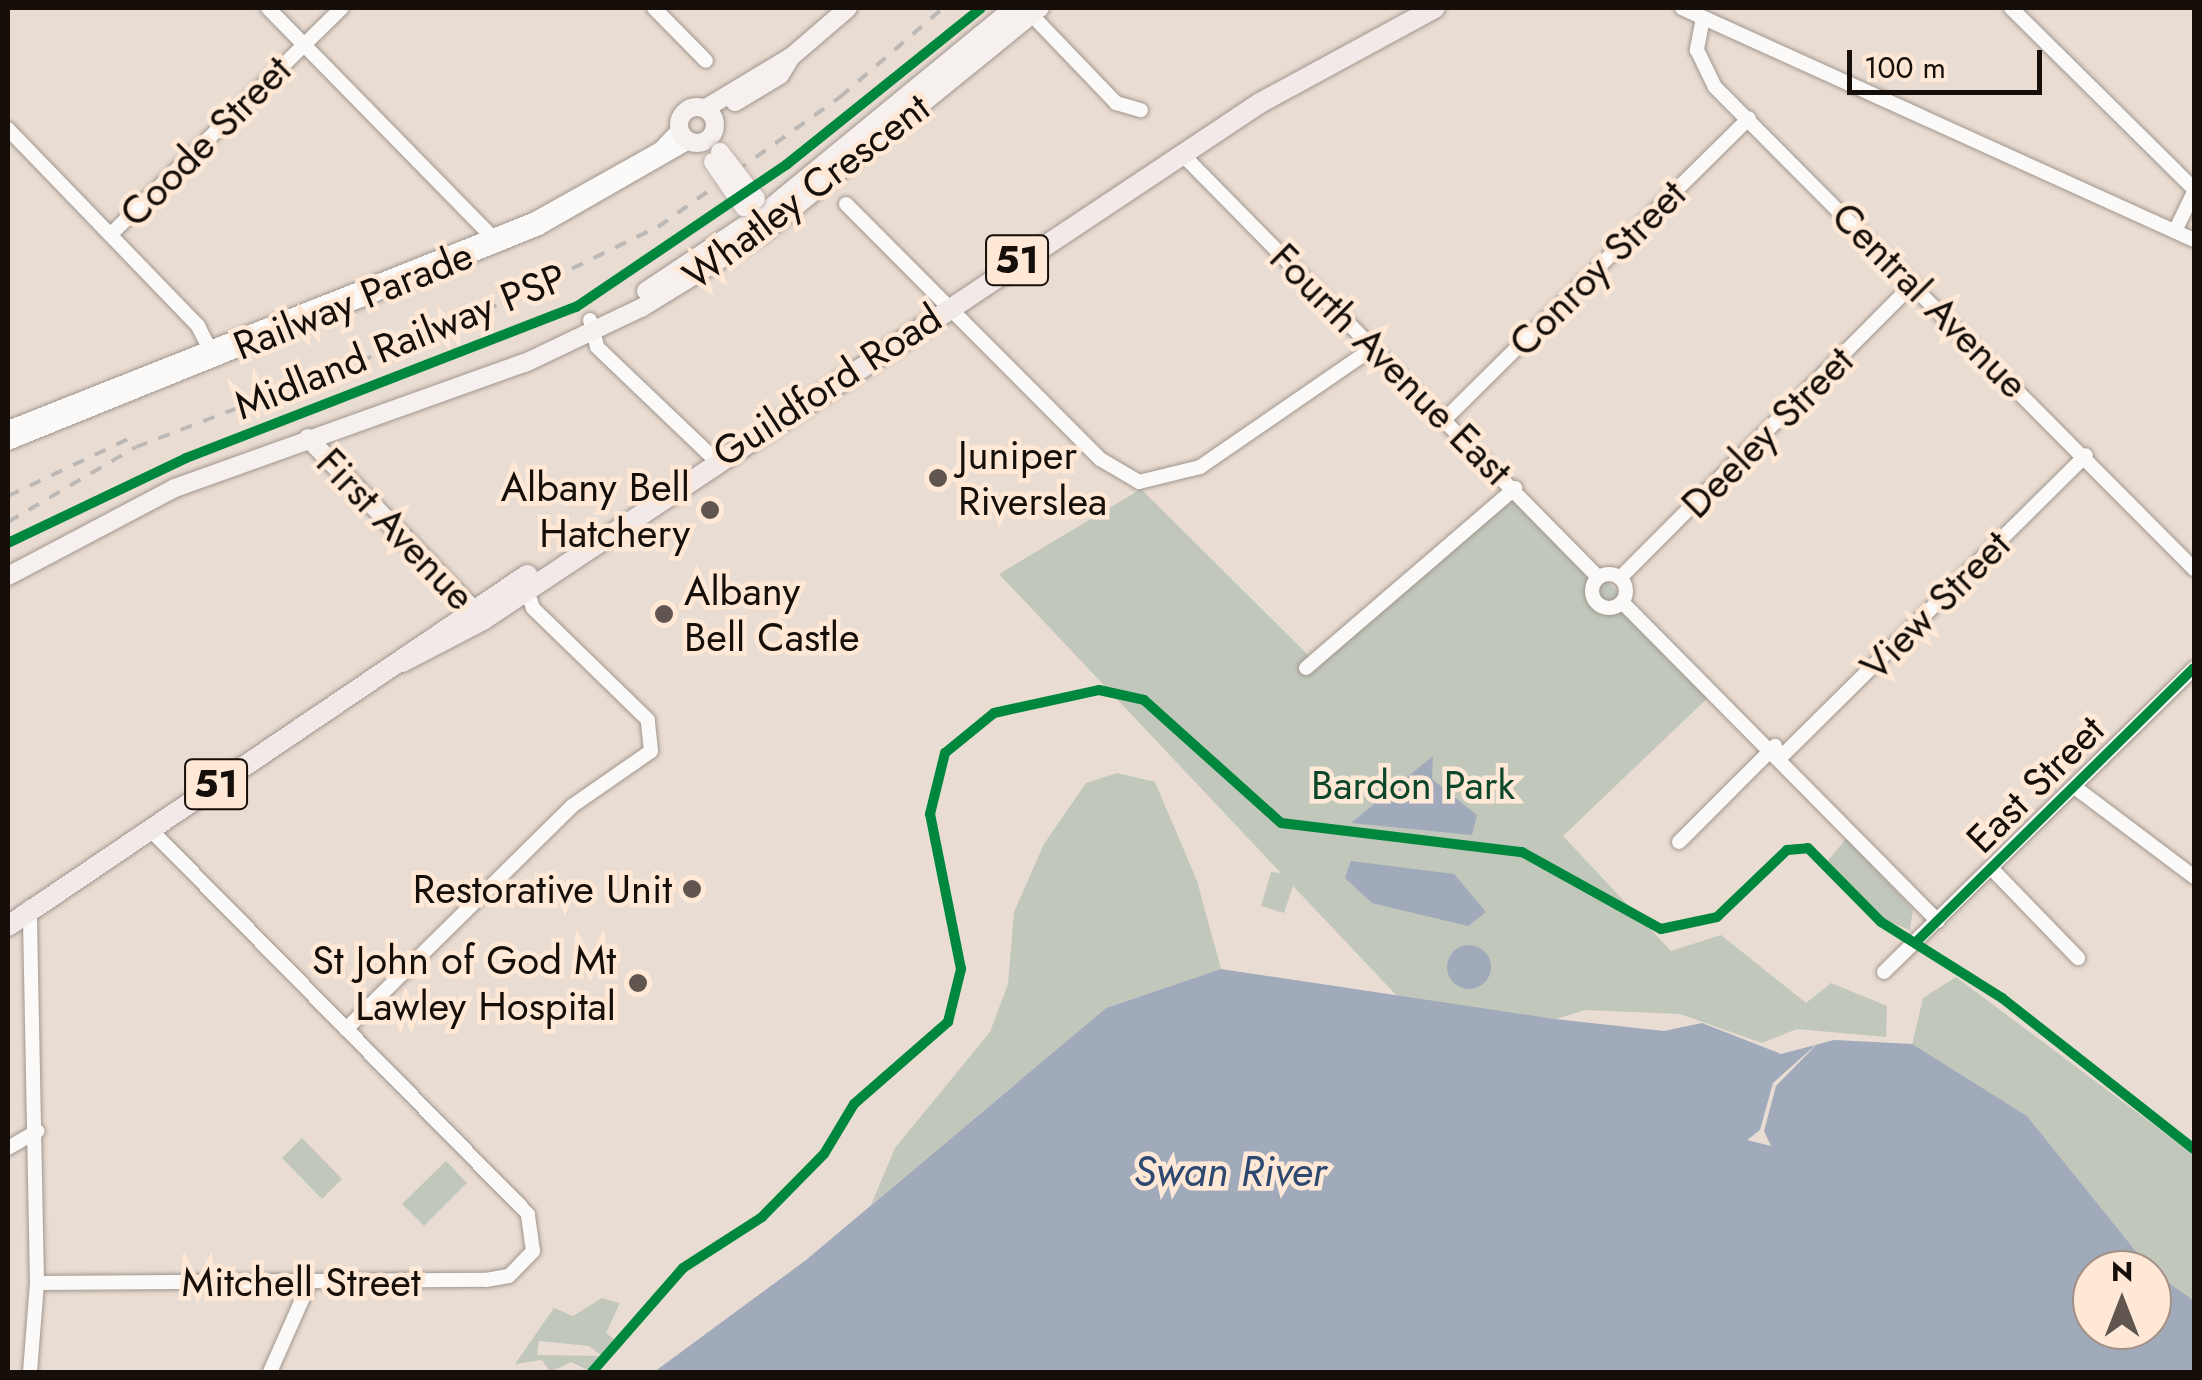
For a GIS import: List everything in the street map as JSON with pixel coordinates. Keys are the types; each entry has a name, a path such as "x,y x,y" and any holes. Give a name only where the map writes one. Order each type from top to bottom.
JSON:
{"highway":[{"name":"Guildford Road","path":"8,916 30,906 1182,153 1435,8"},
{"name":"Guildford Road","path":"8,926 30,906"}],"main road":[{"name":"Railway Parade","path":"704,136 848,8"},
{"name":"Whatley Crescent","path":"759,216 1012,8"},
{"name":"Whatley Crescent","path":"8,576 112,516 308,438 500,368 596,326 759,216 1032,10"},
{"path":"704,136 759,216"},
{"name":"First Avenue","path":"308,438 479,614"}],"street":[{"path":"268,8 492,237"},
{"name":"Coode Street","path":"111,234 342,8"},
{"path":"654,8 706,61"},
{"path":"1682,8 2194,240"},
{"path":"2011,8 2194,190 2175,231"},
{"path":"1032,10 1116,103 1141,110"},
{"name":"Central Avenue","path":"1704,18 1703,71 2086,455 2194,569"},
{"name":"Conroy Street","path":"1446,418 1748,118"},
{"path":"8,129 111,234 211,350"},
{"name":"Railway Parade","path":"8,428 211,350 284,337 492,237 594,201 704,136"},
{"name":"Fourth Avenue East","path":"1182,153 1515,488 1598,577 1595,600 1622,602"},
{"path":"846,204 1100,459 1139,482 1200,467 1373,348"},
{"name":"Deeley Street","path":"1620,578 1913,284"},
{"path":"596,326 612,356 714,459"},
{"path":"596,326 612,356"},
{"name":"Railway Parade","path":"8,443 211,350"},
{"name":"View Street","path":"1678,842 1779,751 2086,455"},
{"path":"1306,668 1515,488"},
{"path":"1598,577 1620,578 1622,602 1779,751 1938,921"},
{"path":"149,828 346,1028 572,806 652,752 648,720 567,642 527,582"},
{"name":"East Street","path":"1884,972 2076,788 2194,668"},
{"path":"2076,788 2194,878"},
{"path":"1992,869 2078,958"},
{"path":"30,906 37,1131 37,1283 30,1372"},
{"name":"Mitchell Street","path":"37,1283 310,1284 509,1276 525,1267 533,1233 528,1214 346,1028"},
{"path":"8,1148 37,1131"},
{"path":"270,1372 310,1284"}],"green space":[{"name":"Bardon Park","path":"1141,489 1314,661 1518,491 1715,691 1563,836 1671,951 1721,935 1806,1003 1831,983 1887,1006 1886,1037 1797,1029 1762,1043 1680,1014 1585,1010 1556,1019 1400,999 1293,886 1284,913 1261,906 1271,872 1281,873 999,574"},
{"path":"1117,773 1155,782 1197,881 1221,969 1106,1008 871,1205 895,1148 990,1032 1008,984 1014,912 1044,844 1086,783"},
{"path":"1846,839 1913,909 1910,930 1882,919 1826,863"},
{"path":"1956,977 2194,1155 2194,1301 2172,1288 2172,1250 2135,1250 2027,1116 1912,1045 1923,998"},
{"path":"302,1138 342,1179 322,1199 282,1158"},
{"path":"446,1161 467,1183 424,1226 402,1204"},
{"path":"602,1298 620,1303 606,1333 620,1344 592,1372 571,1362 550,1372 542,1360 515,1364 554,1308 573,1316","holes":["539,1341 589,1346 602,1356 537,1355"]}],"water":[{"path":"1433,756 1432,779 1477,815 1472,835 1351,823"},
{"path":"1351,861 1454,874 1486,912 1468,926 1372,903 1345,878"},
{"path":"1469,945 1485,951 1491,967 1485,983 1469,989 1453,983 1447,967 1453,951"},
{"name":"Swan River","path":"1221,969 1555,1019 1664,1031 1702,1023 1781,1054 1834,1040 1912,1044 2027,1116 2135,1250 2072,1250 2072,1350 2172,1350 2172,1285 2194,1301 2194,1372 654,1372 806,1260 1106,1008"}],"pier":[{"path":"1820,1041 1776,1086 1764,1131 1771,1146 1747,1140 1760,1130 1773,1083"}],"railway":[{"path":"8,522 136,447 464,321 658,227 840,97 943,8"},
{"path":"8,496 130,438"}],"cycle path":[{"name":"Midland Railway PSP","path":"8,543 186,458 576,307 786,165 981,8"},
{"path":"1916,942 2194,668"},
{"path":"592,1372 683,1268 762,1217 824,1154 854,1104 948,1022 961,969 930,814 945,753 994,713 1099,690 1144,700 1281,823 1522,852 1661,929 1717,917 1787,850 1808,848 1881,922 2002,998 2194,1149"}],"place":[{"name":"Juniper Riverslea","path":"938,478"},
{"name":"Albany Bell Hatchery","path":"710,510"},
{"name":"Albany Bell Castle","path":"664,614"},
{"name":"Restorative Unit","path":"692,889"},
{"name":"St John of God Mt Lawley Hospital","path":"638,983"}]}
